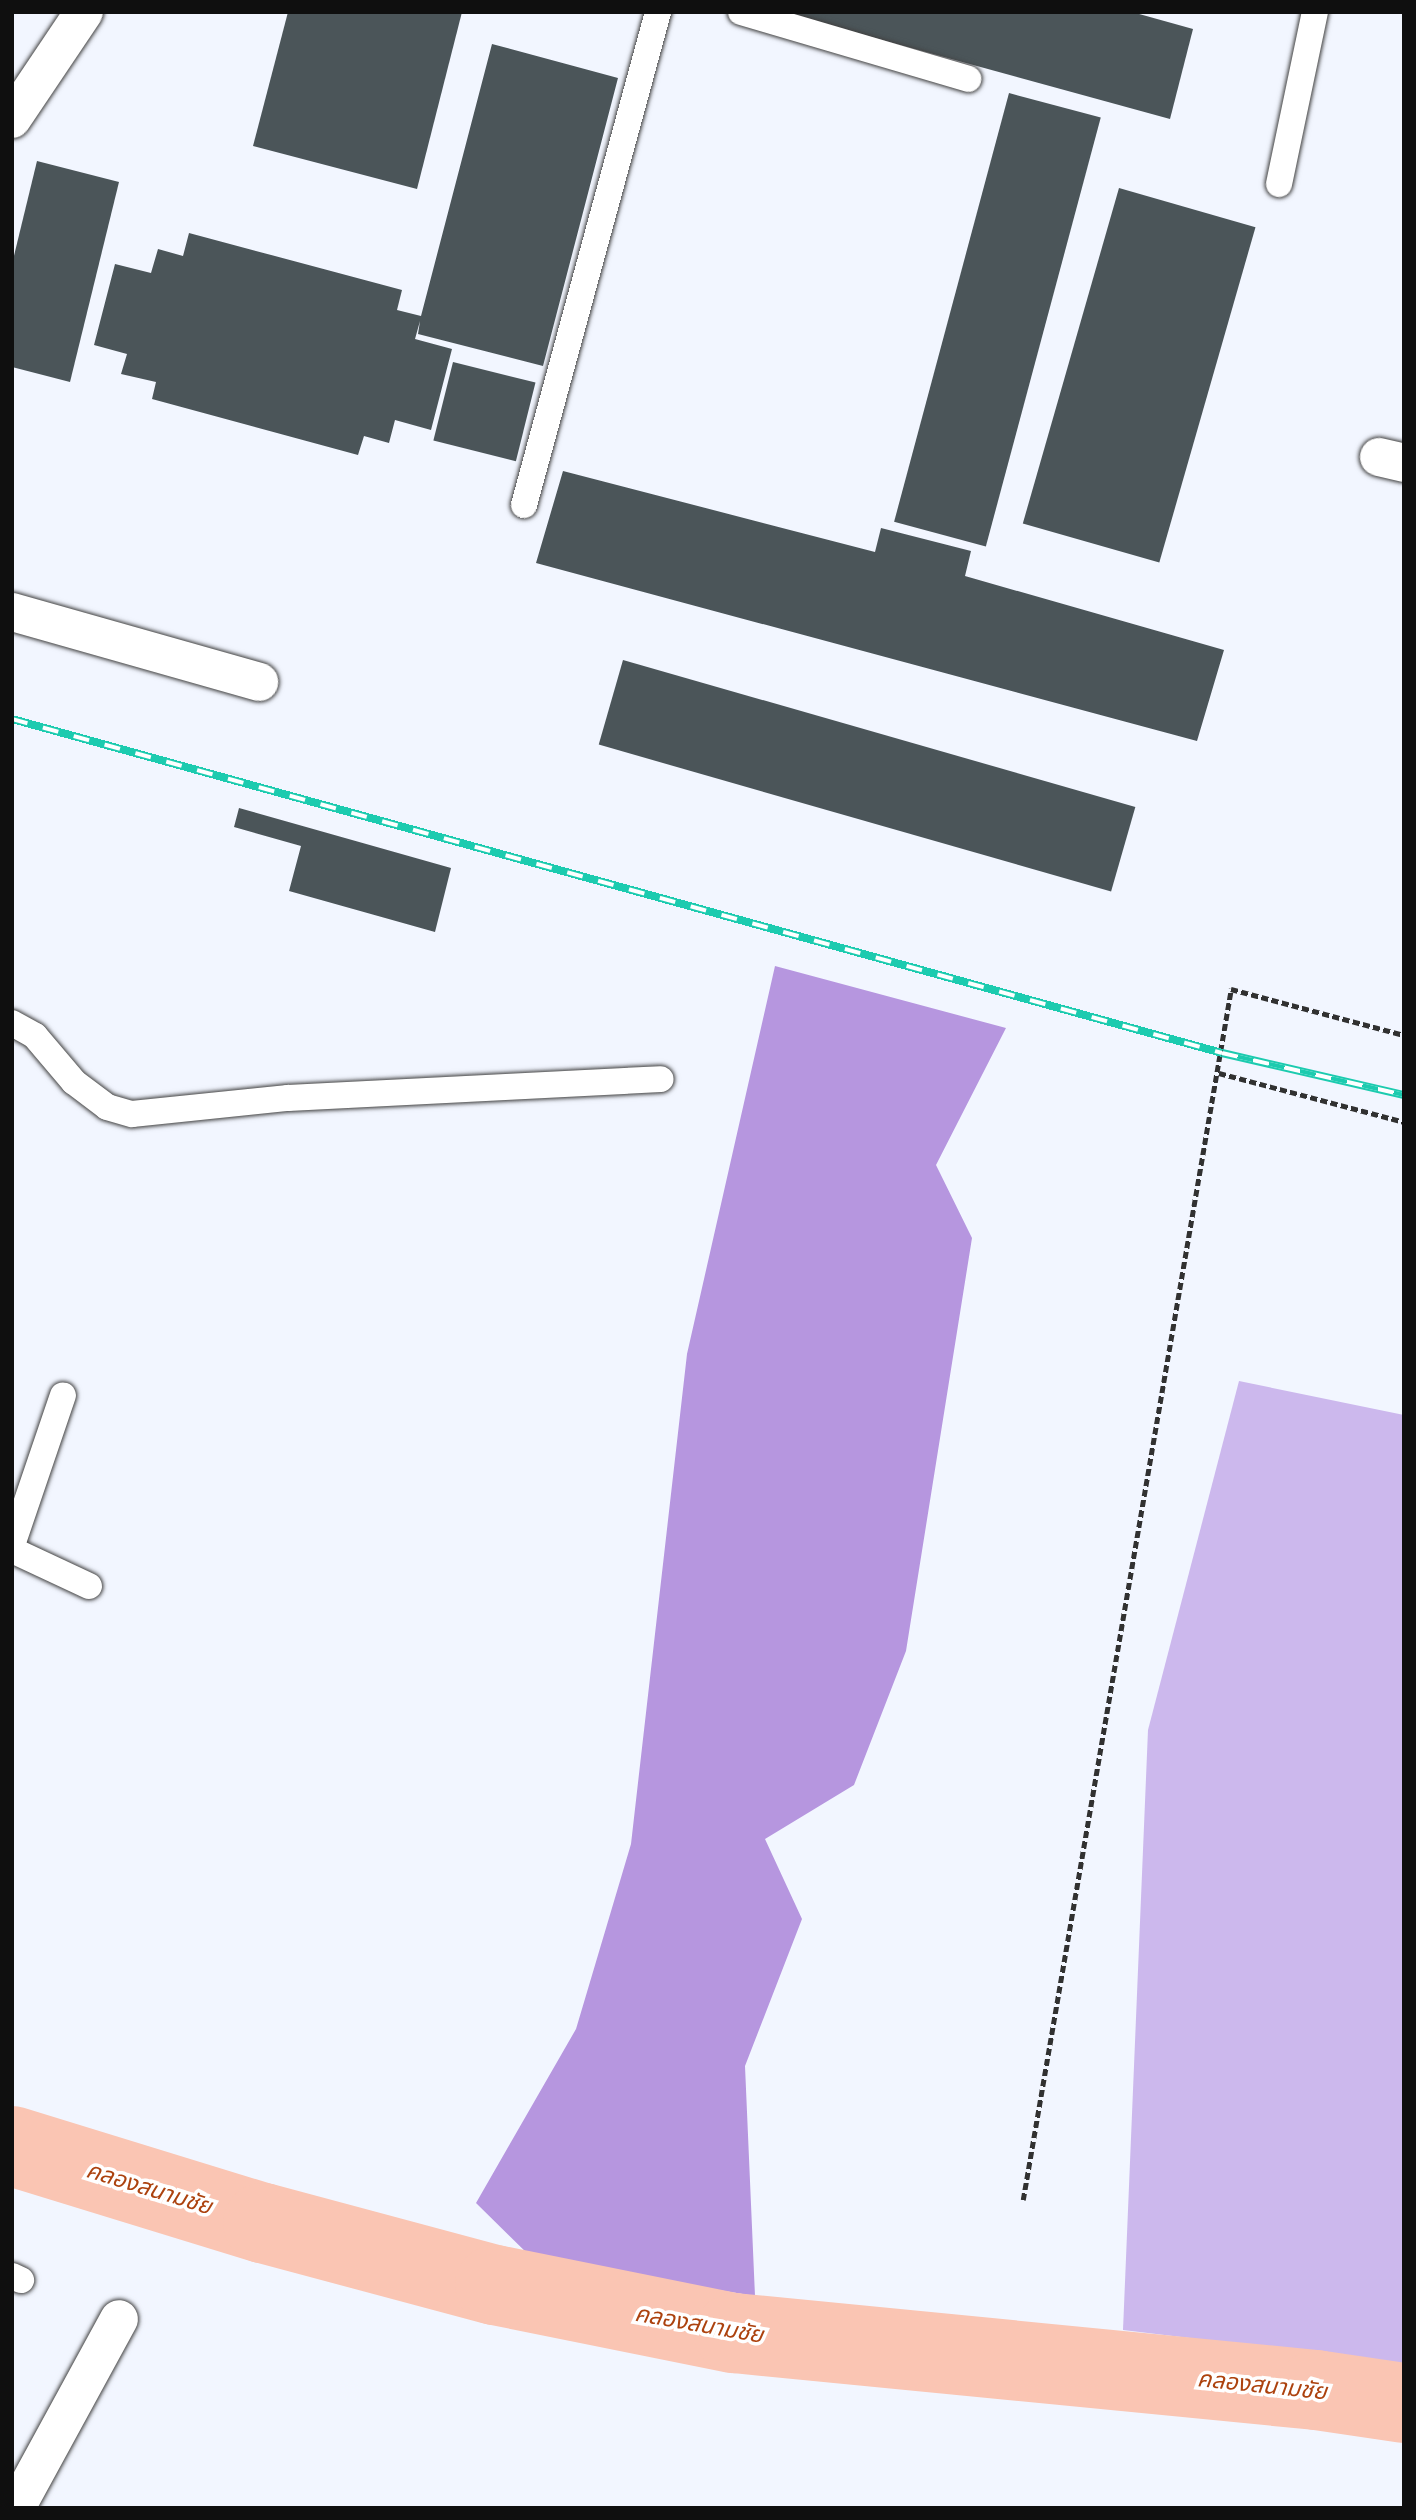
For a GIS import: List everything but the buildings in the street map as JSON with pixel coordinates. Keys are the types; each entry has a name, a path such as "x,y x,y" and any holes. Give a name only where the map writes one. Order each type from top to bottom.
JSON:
{"street":[{"path":"12,119 85,12"},
{"path":"12,612 259,682"},
{"path":"16,2508 119,2319"}],"lane":[{"path":"524,505 658,12"},
{"path":"741,12 968,79"},
{"path":"1279,184 1315,12"},
{"path":"12,1023 35,1036 74,1082 107,1108 132,1114 288,1098 662,1079"},
{"path":"12,1545 63,1395"},
{"path":"12,1550 89,1586"}],"path":[{"path":"1023,2200 1219,1073 1231,989 1404,1035"},
{"path":"1219,1073 1404,1122"}],"shaded area":[{"path":"775,966 1006,1028 936,1165 972,1238 906,1651 854,1785 765,1839 802,1919 745,2066 755,2296 534,2260 476,2203 576,2029 631,1844 687,1354"},
{"path":"1239,1381 1404,1415 1404,2364 1123,2330 1148,1730"}],"waterway":[{"name":"คลองสนามชัย","path":"12,2146 263,2223 495,2285 734,2333 1316,2390 1404,2403"}],"railway":[{"path":"12,719 1222,1053 1404,1095"}]}
